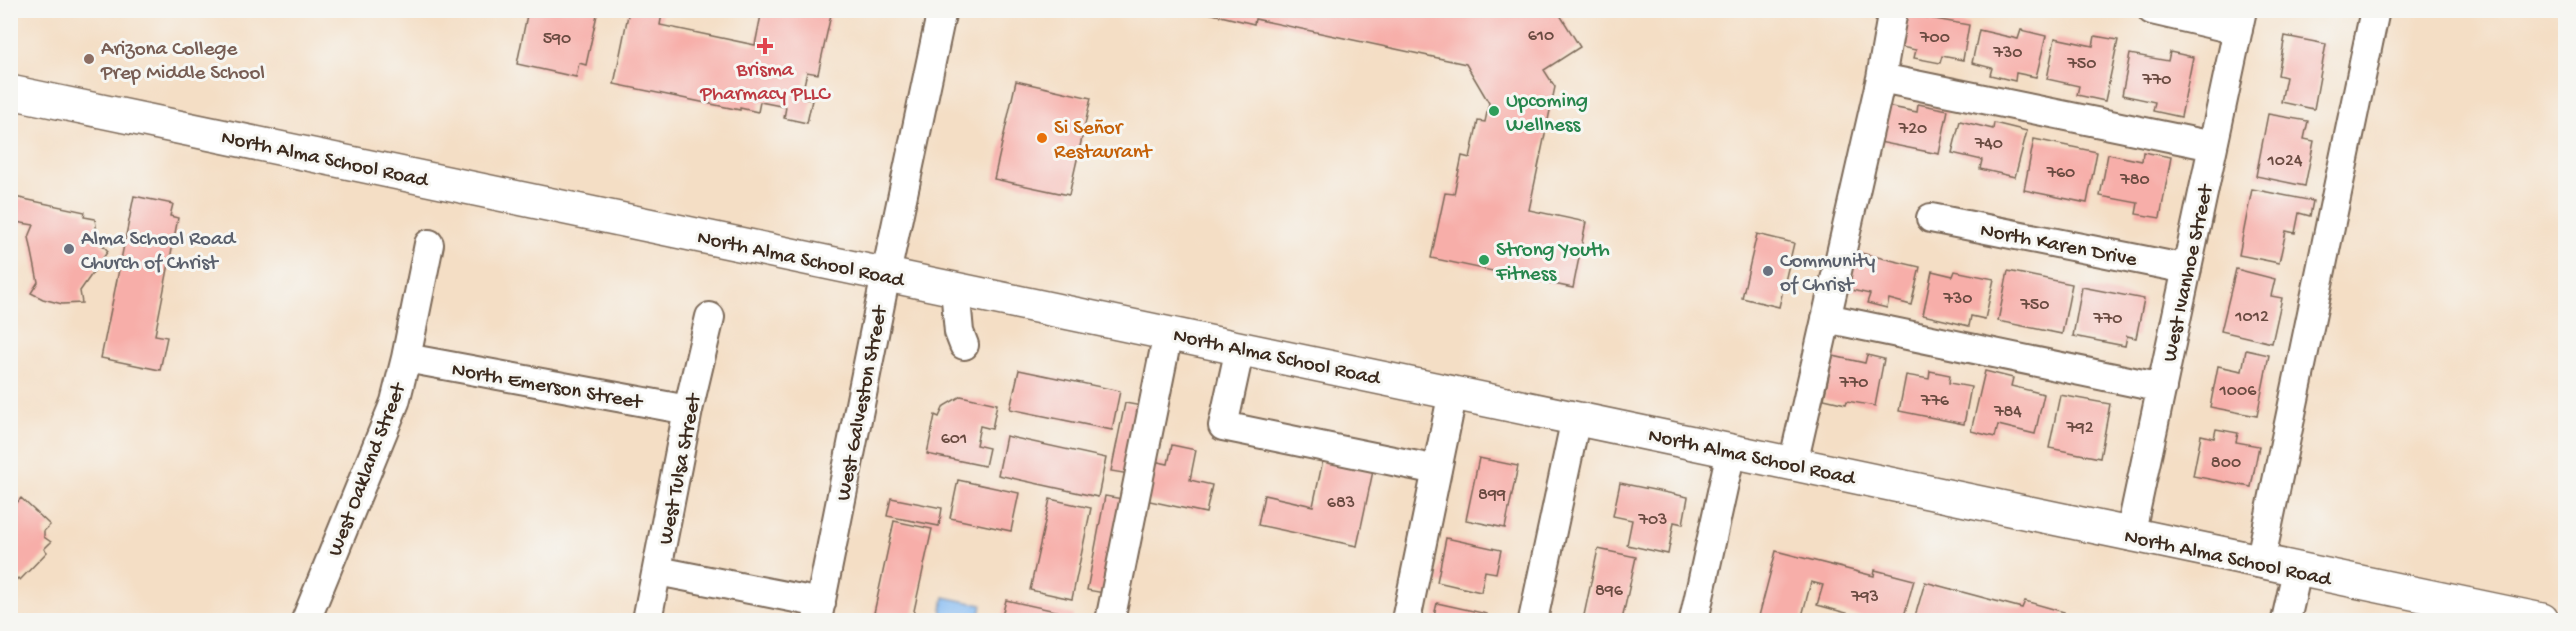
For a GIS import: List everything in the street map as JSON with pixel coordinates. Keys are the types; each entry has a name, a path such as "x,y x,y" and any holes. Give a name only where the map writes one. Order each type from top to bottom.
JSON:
{"main road":[{"name":"North Alma School Road","path":"10,92 2542,621"}],"street":[{"name":"West Galveston Street","path":"819,612 886,274 942,10"},
{"path":"1793,464 1881,78 1893,10"},
{"path":"2152,10 2240,20"},
{"path":"2260,563 2375,10"},
{"name":"West Ivanhoe Street","path":"2130,536 2240,20"},
{"path":"1881,78 2213,146"},
{"name":"North Karen Drive","path":"1931,218 2187,269"},
{"name":"West Oakland Street","path":"306,621 395,402 429,244"},
{"path":"955,288 959,332 964,345"},
{"name":"West Tulsa Street","path":"647,621 688,410 710,317"},
{"path":"1826,318 2162,388"},
{"path":"1118,619 1168,333"},
{"path":"1240,348 1222,426 1437,470"},
{"name":"North Emerson Street","path":"406,358 688,410"},
{"path":"1406,621 1453,392"},
{"path":"1533,621 1576,418"},
{"path":"1694,621 1731,451"},
{"path":"658,571 819,612"},
{"path":"2286,621 2297,571"}],"water":[{"path":"944,597 982,605 979,620 941,616"}],"building":[{"path":"528,10 598,10 586,65 579,63 576,77 517,64"},
{"path":"629,10 662,14 660,25 755,45 762,10 832,10 818,74 807,72 801,98 812,100 807,123 784,118 786,107 760,102 758,112 740,108 740,110 614,84"},
{"path":"1196,10 1557,10 1580,47 1544,70 1555,87 1529,210 1586,222 1573,288 1431,258 1445,193 1454,194 1462,156 1470,158 1478,121 1485,122 1489,103 1466,64 1255,19 1254,24"},
{"path":"1907,14 1969,25 1963,60 1942,56 1940,63 1914,58 1916,50 1901,47"},
{"path":"1979,30 2018,39 2021,30 2046,36 2036,77 2016,73 2015,81 1990,75 1992,68 1972,63"},
{"path":"2095,36 2118,40 2105,101 2077,95 2079,86 2047,79 2055,38 2093,46"},
{"path":"2285,36 2326,44 2314,109 2281,102 2286,77 2278,75"},
{"path":"2170,52 2193,57 2181,117 2153,111 2155,102 2122,95 2130,54 2168,61"},
{"name":"Si Señor Restaurant","path":"1016,81 1091,98 1069,195 994,179"},
{"path":"1918,104 1948,110 1939,154 1879,142 1886,106 1917,112"},
{"path":"2268,114 2308,121 2304,139 2314,141 2305,186 2256,176"},
{"path":"1960,121 1993,129 1994,123 2027,131 2015,177 1980,169 1982,160 1952,153"},
{"path":"2034,139 2097,152 2087,203 2024,190"},
{"path":"2143,152 2171,157 2160,218 2136,214 2138,203 2100,196 2108,154 2142,161"},
{"path":"2252,189 2313,201 2310,216 2299,213 2295,233 2286,231 2279,263 2239,255"},
{"name":"Alma School Road Church of Christ","path":"10,196 85,212 84,217 95,219 98,240 108,251 80,291 82,303 62,304 31,293 38,282 29,237 34,225 10,221"},
{"path":"134,196 173,204 170,216 178,218 155,335 167,337 160,370 101,358"},
{"name":"Community of Christ","path":"1757,234 1794,243 1779,307 1742,298"},
{"path":"1856,252 1920,267 1911,305 1889,299 1887,308 1867,303 1870,294 1847,289"},
{"path":"2236,269 2275,279 2271,296 2282,298 2272,343 2221,331"},
{"path":"1932,271 1953,276 1955,271 1994,279 1985,319 1971,316 1969,326 1923,315"},
{"path":"2008,271 2072,284 2062,334 1998,321"},
{"path":"2082,287 2144,299 2136,338 2127,336 2125,346 2073,336"},
{"path":"2246,350 2269,355 2257,416 2210,407 2218,366 2242,371"},
{"path":"1867,355 1884,359 1875,406 1847,401 1846,404 1824,399 1833,356 1865,363"},
{"path":"1019,370 1120,391 1112,430 1010,409"},
{"path":"1930,371 1950,375 1949,383 1971,387 1964,424 1899,411 1906,375 1929,379"},
{"path":"1985,371 2013,378 2011,386 2044,394 2035,434 1998,425 1995,437 1971,431"},
{"path":"2060,395 2110,404 2100,458 2049,448"},
{"path":"961,396 997,404 992,429 980,426 976,445 989,448 985,466 927,454 935,415 939,417 944,406"},
{"path":"1125,403 1142,406 1129,474 1111,471"},
{"path":"2216,429 2238,433 2236,442 2259,446 2251,487 2193,476 2201,435 2214,438"},
{"path":"1006,436 1106,458 1098,497 998,475"},
{"path":"1172,445 1196,450 1190,480 1212,485 1206,513 1145,500 1153,461 1168,464"},
{"path":"1479,458 1518,466 1505,528 1466,520"},
{"path":"1323,460 1373,471 1357,546 1258,525 1264,495 1313,506"},
{"path":"958,480 1019,493 1011,531 950,518"},
{"path":"1620,483 1688,497 1683,524 1674,522 1668,554 1627,545 1632,520 1613,516"},
{"path":"1105,496 1123,499 1104,593 1087,590"},
{"path":"21,498 50,525 44,531 44,537 51,542 44,549 47,552 20,580 18,578 10,586 10,505 15,505"},
{"path":"891,498 942,508 939,526 887,516"},
{"path":"1050,499 1091,508 1072,599 1030,590"},
{"path":"894,521 932,529 912,620 874,613"},
{"path":"1446,538 1501,550 1496,573 1485,571 1481,592 1437,582"},
{"path":"1598,549 1636,557 1622,620 1583,620"},
{"path":"1776,551 1874,576 1875,570 1914,580 1903,620 1860,620 1861,617 1817,605 1823,585 1811,582 1801,620 1758,620"},
{"path":"1925,582 2022,608 2025,601 2064,612 2061,620 1914,620"},
{"path":"1006,600 1074,615 1073,620 1001,620"},
{"path":"1437,603 1487,614 1486,620 1433,620"}],"place":[{"name":"Brisma Pharmacy PLLC","path":"765,46"},
{"name":"Arizona College Prep Middle School","path":"89,59"},
{"name":"Upcoming Wellness","path":"1494,111"},
{"name":"Si Señor Restaurant","path":"1042,138"},
{"name":"Alma School Road Church of Christ","path":"69,249"},
{"name":"Strong Youth Fitness","path":"1484,260"},
{"name":"Community of Christ","path":"1768,271"}]}
